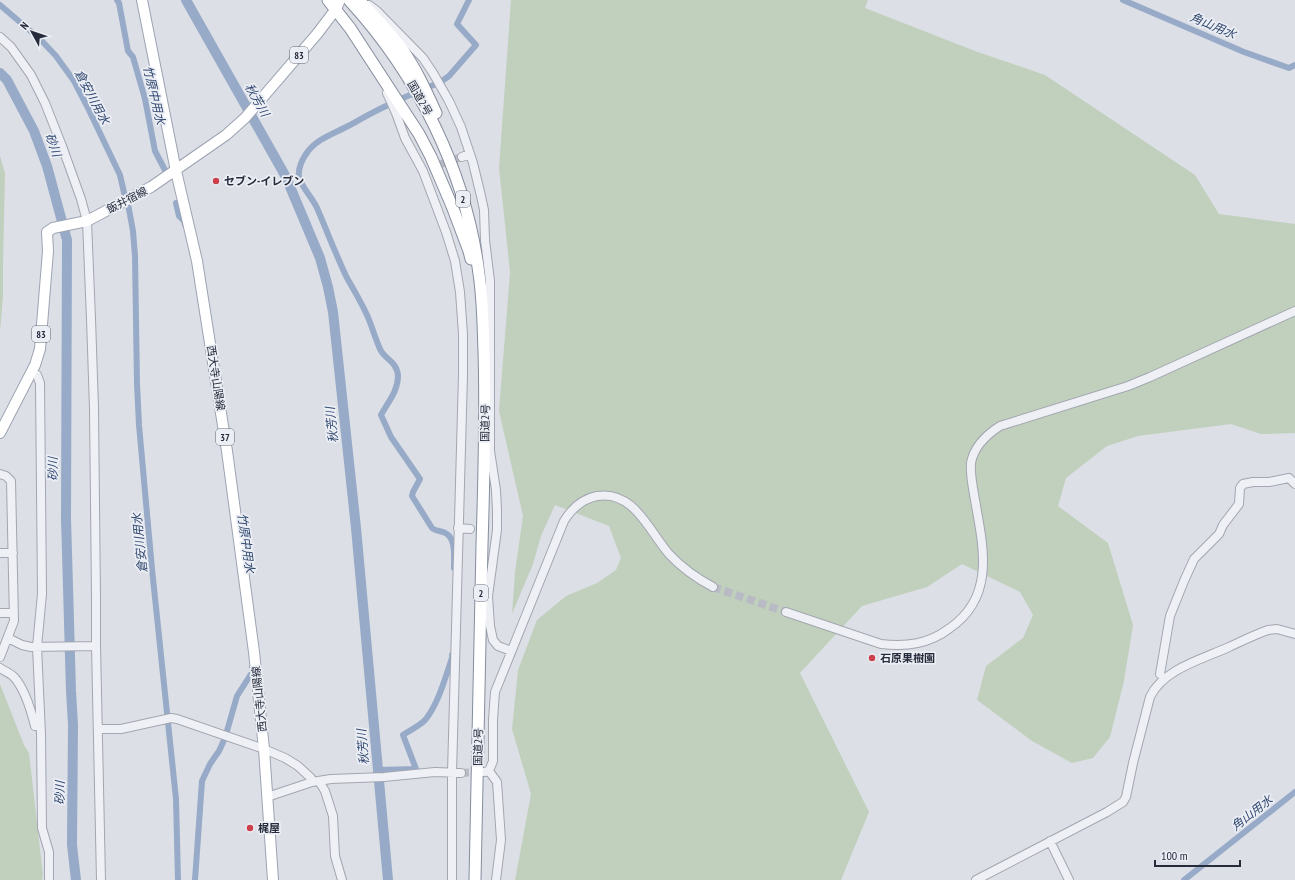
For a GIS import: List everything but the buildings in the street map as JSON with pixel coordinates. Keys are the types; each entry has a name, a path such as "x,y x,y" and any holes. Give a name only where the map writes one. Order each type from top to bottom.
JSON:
{"highway":[{"path":"328,0 338,5 392,97 431,157 469,251 483,306"},
{"name":"国道2号","path":"357,2 392,36 403,50 424,97 461,191 475,246 483,306 486,398 475,880"}],"main road":[{"name":"西大寺山陽線","path":"142,0 176,171 197,261 227,451 254,652 264,749 273,880"},
{"name":"飯井宿線","path":"0,432 32,372 40,349 48,251 47,232 53,228 84,221 151,187 226,135 245,118 318,34 338,5"}],"street":[{"path":"357,2 377,11 424,58 441,87 461,127 466,155 484,210 485,240 490,281 490,451 496,490 497,530 488,596 490,626 493,640 498,646 511,651"},
{"path":"0,36 11,47 31,75 45,103 81,199 84,221 92,319 96,646 101,880"},
{"path":"400,110 405,138 426,170 455,261 460,292 463,334 458,528 456,773 452,880"},
{"path":"786,612 881,644 913,644 925,642 944,633 954,626 971,606 976,597 982,579 984,566 983,551 971,476 975,452 980,442 989,433 1000,426 1128,386 1295,311"},
{"path":"32,372 37,375 40,383 42,594 39,647 42,828 49,852 49,880"},
{"path":"0,474 6,476 11,482 14,613 14,621 0,657"},
{"path":"1160,674 1170,616 1184,582 1194,559 1219,534 1223,525 1239,504 1240,488 1243,484 1253,482 1269,482 1289,478 1295,484"},
{"path":"496,880 501,840 497,782 494,776 485,772 493,761 495,692 564,521 576,506 592,497 618,497 627,502 640,514 658,540 679,564 688,572 713,587"},
{"path":"458,528 470,529"},
{"path":"488,530 497,530"},
{"path":"0,553 13,553"},
{"path":"0,613 14,613"},
{"path":"976,880 1107,812 1123,802 1126,797 1146,711 1154,688 1171,674 1186,665 1268,630 1277,629 1295,634"},
{"path":"8,638 22,645 39,647 96,646"},
{"path":"0,668 13,676 20,686 35,726"},
{"path":"98,729 121,729 171,718 177,719 264,749 285,758 298,766 325,791 332,816 335,856 342,880"},
{"path":"267,797 316,782 361,777 435,772 456,773"},
{"path":"1050,841 1069,880"}],"green space":[{"path":"511,0 868,0 865,8 975,51 1045,75 1195,175 1219,214 1295,224 1295,433 1261,434 1231,424 1138,436 1107,446 1066,478 1058,506 1108,543 1133,625 1124,681 1110,737 1093,758 1072,763 1032,741 977,700 986,666 1023,638 1033,615 1020,592 962,564 927,587 862,606 800,673 869,812 841,880 515,880 531,794 512,729 518,670 537,620 566,596 597,583 616,570 621,558 609,526 555,505 541,536 533,564 512,614 515,572 523,516 499,411 510,272 499,168"},
{"path":"0,156 5,173 3,296 0,331"},
{"path":"0,684 24,745 29,753 43,875 42,880 0,880"}],"waterway":[{"name":"竹原中用水","path":"117,0 119,3 128,51 133,57 145,99 155,151 166,172"},
{"name":"秋芳川","path":"186,0 286,177 320,258 328,287 333,312 356,528 388,880"},
{"path":"442,81 449,76 476,45 457,24 469,0"},
{"name":"角山用水","path":"1123,0 1244,52 1289,68 1295,65"},
{"name":"倉安川用水","path":"0,5 41,40 56,56 74,81 120,175 125,197"},
{"name":"砂川","path":"0,73 7,80 34,131 47,166 67,240 66,518 73,725 72,845 76,880"},
{"path":"436,84 404,97 325,137 315,144 306,154 299,171 299,177 302,185 317,208 347,278 367,315 382,353 393,364 397,371 398,381 396,387 381,415 391,437 420,479 412,496 432,528 445,533 452,541 454,550 454,568"},
{"name":"竹原中用水","path":"176,203 179,216 184,221 185,225"},
{"name":"倉安川用水","path":"128,204 133,231 135,256 139,425 152,569 176,799 178,880"},
{"path":"378,770 416,769 403,735 421,724 431,712 441,690 452,655"},
{"name":"竹原中用水","path":"195,880 202,781 225,738 237,696 253,671 252,667"},
{"name":"角山用水","path":"1184,880 1295,792"}],"tunnel":[{"path":"429,168 462,157"},
{"path":"713,587 786,612"},
{"path":"461,773 482,772"}],"place":[{"name":"セブン-イレブン","path":"216,181"},
{"name":"石原果樹園","path":"872,658"},
{"name":"梶屋","path":"250,828"}]}
